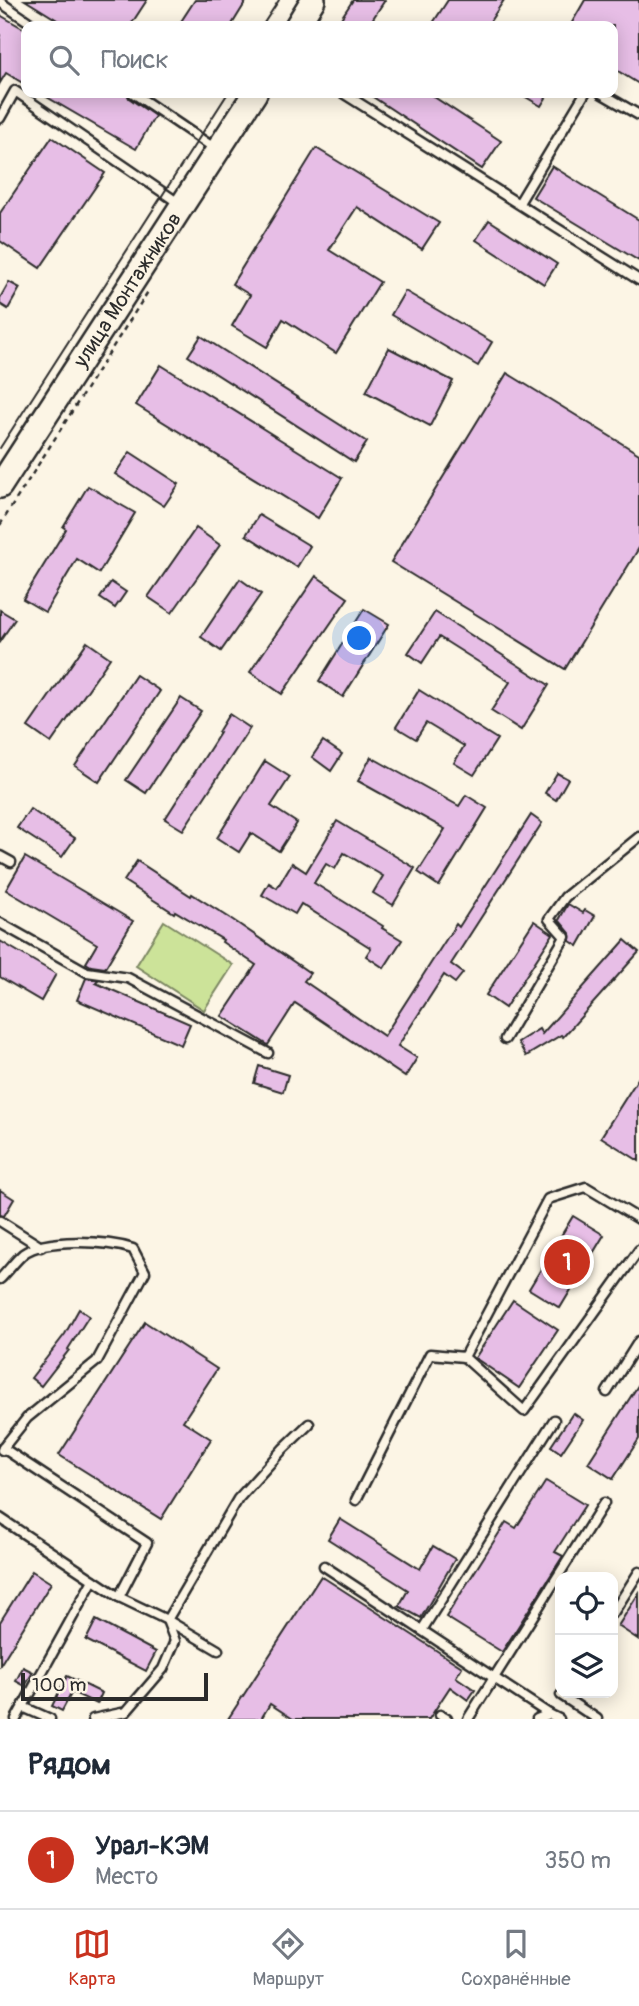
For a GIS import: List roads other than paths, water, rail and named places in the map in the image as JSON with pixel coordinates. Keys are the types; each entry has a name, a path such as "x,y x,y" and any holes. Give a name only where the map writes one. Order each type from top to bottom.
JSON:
{"main road":[{"path":"300,21 313,0"},
{"name":"улица Монтажников","path":"1,484 252,98"}],"lane":[{"path":"0,2 28,21"},
{"path":"0,118 15,91 21,95"},
{"path":"25,98 182,205"},
{"path":"140,98 218,150"},
{"path":"351,98 639,280"},
{"path":"519,203 582,98"},
{"path":"609,98 639,116"},
{"path":"505,1039 565,937 548,919 565,897 639,837"},
{"path":"0,856 11,862"},
{"path":"0,923 87,972 128,978 268,1053"},
{"path":"464,1357 548,1199 586,1187 639,1219"},
{"path":"0,1221 41,1247"},
{"path":"0,1279 25,1253 52,1243 116,1244 133,1249 145,1272 97,1361 27,1418 2,1450 147,1543 119,1597"},
{"path":"356,1500 430,1354 464,1357 524,1411 639,1250"},
{"path":"607,1392 639,1340"},
{"path":"422,1630 554,1420"},
{"path":"167,1620 238,1499 309,1424"},
{"path":"468,1719 604,1503"},
{"path":"0,1518 119,1597 167,1620 218,1650"},
{"path":"324,1566 559,1719"},
{"path":"618,1605 639,1572"},
{"path":"16,1719 93,1580"},
{"path":"93,1719 126,1712 163,1669 175,1641 167,1620"},
{"path":"566,1698 597,1719"},
{"path":"23,1707 51,1719"},
{"path":"537,1719 549,1714"}],"tram line":[{"path":"265,21 279,0"},
{"path":"0,448 225,98"}],"place":[{"name":"Урал-КЭМ","path":"567,1262"}]}
